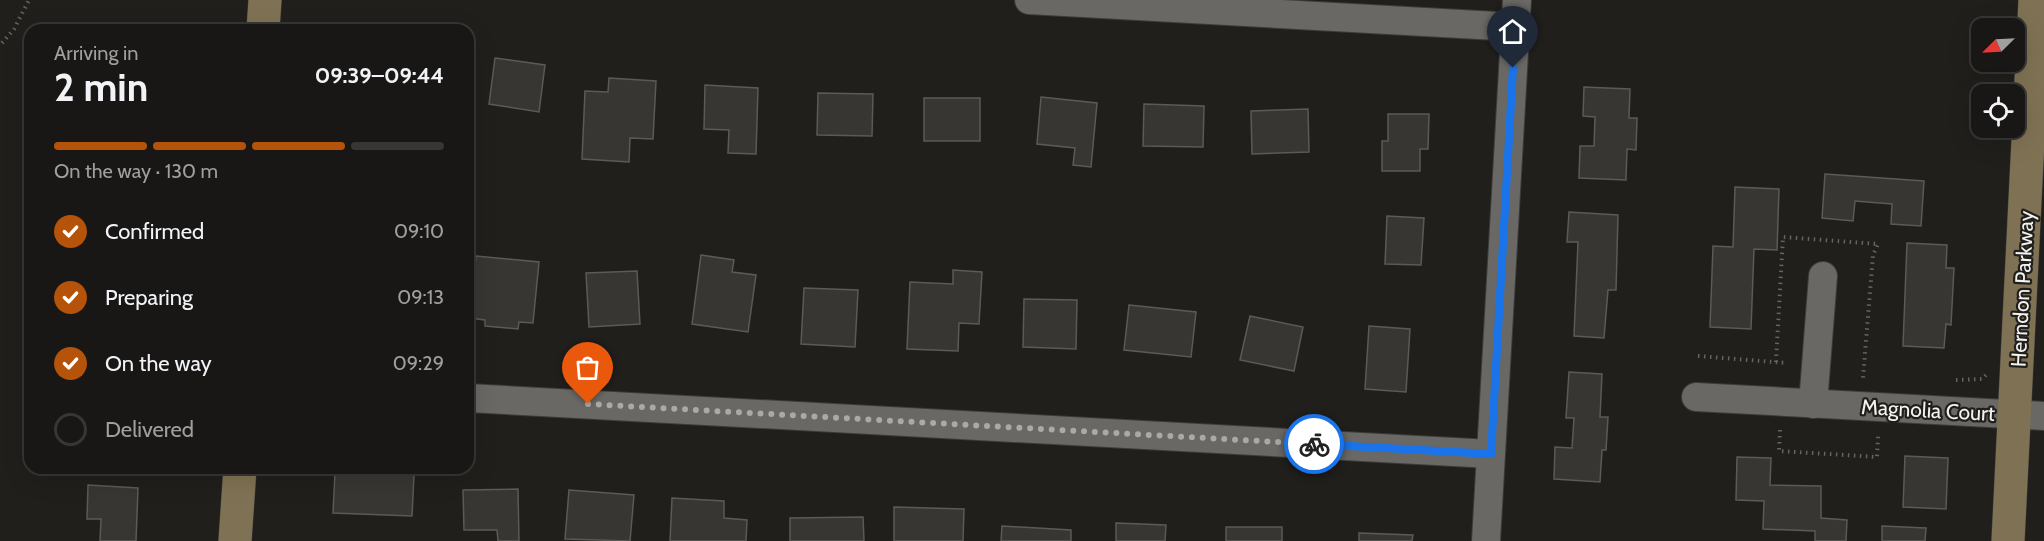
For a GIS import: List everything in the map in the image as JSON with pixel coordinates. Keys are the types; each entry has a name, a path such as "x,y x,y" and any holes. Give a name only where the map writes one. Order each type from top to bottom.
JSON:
{"main road":[{"path":"263,24 265,0"},
{"name":"Herndon Parkway","path":"2008,541 2030,415 2038,92 2035,0"},
{"path":"236,541 240,474"}],"street":[{"path":"1029,0 1516,13 1486,541"},
{"path":"1813,404 1823,276"},
{"name":"Magnolia Court","path":"1696,397 2030,415"},
{"path":"474,398 1491,454"}],"path":[{"path":"2,43 14,29 29,0"},
{"path":"1776,362 1782,237 1878,244 1872,255 1863,380"},
{"path":"1698,356 1788,363"},
{"path":"1954,380 1982,379 1992,369"},
{"path":"1780,427 1779,451 1877,457 1880,407"}],"building":[{"path":"495,58 545,65 539,112 489,104"},
{"path":"609,78 656,81 653,139 630,138 629,162 582,159 585,91 608,92"},
{"path":"705,85 758,88 756,154 728,153 729,130 704,129"},
{"path":"1584,87 1630,89 1629,118 1637,118 1636,150 1627,149 1626,180 1579,178 1580,146 1594,146 1595,117 1583,116"},
{"path":"818,93 873,94 872,136 817,135"},
{"path":"1041,97 1097,103 1091,167 1073,165 1075,148 1037,144"},
{"path":"924,98 980,98 980,141 924,141"},
{"path":"1144,104 1204,106 1203,147 1143,146"},
{"path":"1308,109 1309,152 1252,154 1251,111"},
{"path":"1388,114 1429,114 1428,149 1420,149 1420,171 1382,171 1382,141 1388,141"},
{"path":"1825,174 1924,181 1921,226 1891,224 1892,204 1855,201 1853,221 1822,218"},
{"path":"1735,187 1779,189 1777,250 1754,249 1751,329 1710,327 1713,246 1733,247"},
{"path":"1569,212 1618,215 1616,290 1608,290 1604,338 1574,336 1578,242 1567,242"},
{"path":"1387,216 1424,218 1421,265 1385,264"},
{"path":"1907,243 1947,245 1946,268 1954,268 1951,325 1946,324 1944,348 1903,346"},
{"path":"701,255 734,260 732,272 756,275 748,332 692,324"},
{"path":"476,256 539,262 533,323 519,322 518,329 485,326 485,320 474,319"},
{"path":"953,270 982,272 979,324 959,323 958,351 907,349 910,282 953,284"},
{"path":"637,271 640,324 589,327 586,273"},
{"path":"804,288 858,290 855,347 801,344"},
{"path":"1024,299 1077,300 1076,349 1023,347"},
{"path":"1129,305 1196,312 1191,357 1124,350"},
{"path":"1250,316 1303,327 1294,371 1240,360"},
{"path":"1369,326 1410,329 1406,392 1365,389"},
{"path":"1569,372 1602,374 1600,417 1608,417 1606,450 1602,450 1600,482 1554,479 1555,447 1572,448 1574,418 1566,418"},
{"path":"1905,456 1948,458 1946,509 1903,507"},
{"path":"1737,457 1771,458 1770,485 1821,486 1821,518 1847,520 1846,541 1815,541 1815,531 1763,529 1764,501 1736,500"},
{"path":"335,474 414,475 412,516 333,513"},
{"path":"88,485 138,488 136,541 100,541 101,519 87,519"},
{"path":"518,489 519,541 498,541 497,530 464,530 463,490"},
{"path":"569,490 634,495 630,541 565,539"},
{"path":"672,498 724,501 724,518 747,520 746,541 670,541"},
{"path":"894,507 964,509 963,541 894,541"},
{"path":"863,517 864,541 790,541 790,518"},
{"path":"1116,523 1166,525 1165,541 1116,541"},
{"path":"1002,526 1071,530 1071,541 1001,541"},
{"path":"1882,526 1926,528 1925,541 1882,541"},
{"path":"1226,527 1282,527 1282,541 1226,541"},
{"path":"1359,533 1413,535 1412,541 1359,541"}],"way so far":[{"path":"588,404 1314,444"}],"route":[{"path":"1314,444 1491,454 1513,68"}]}
